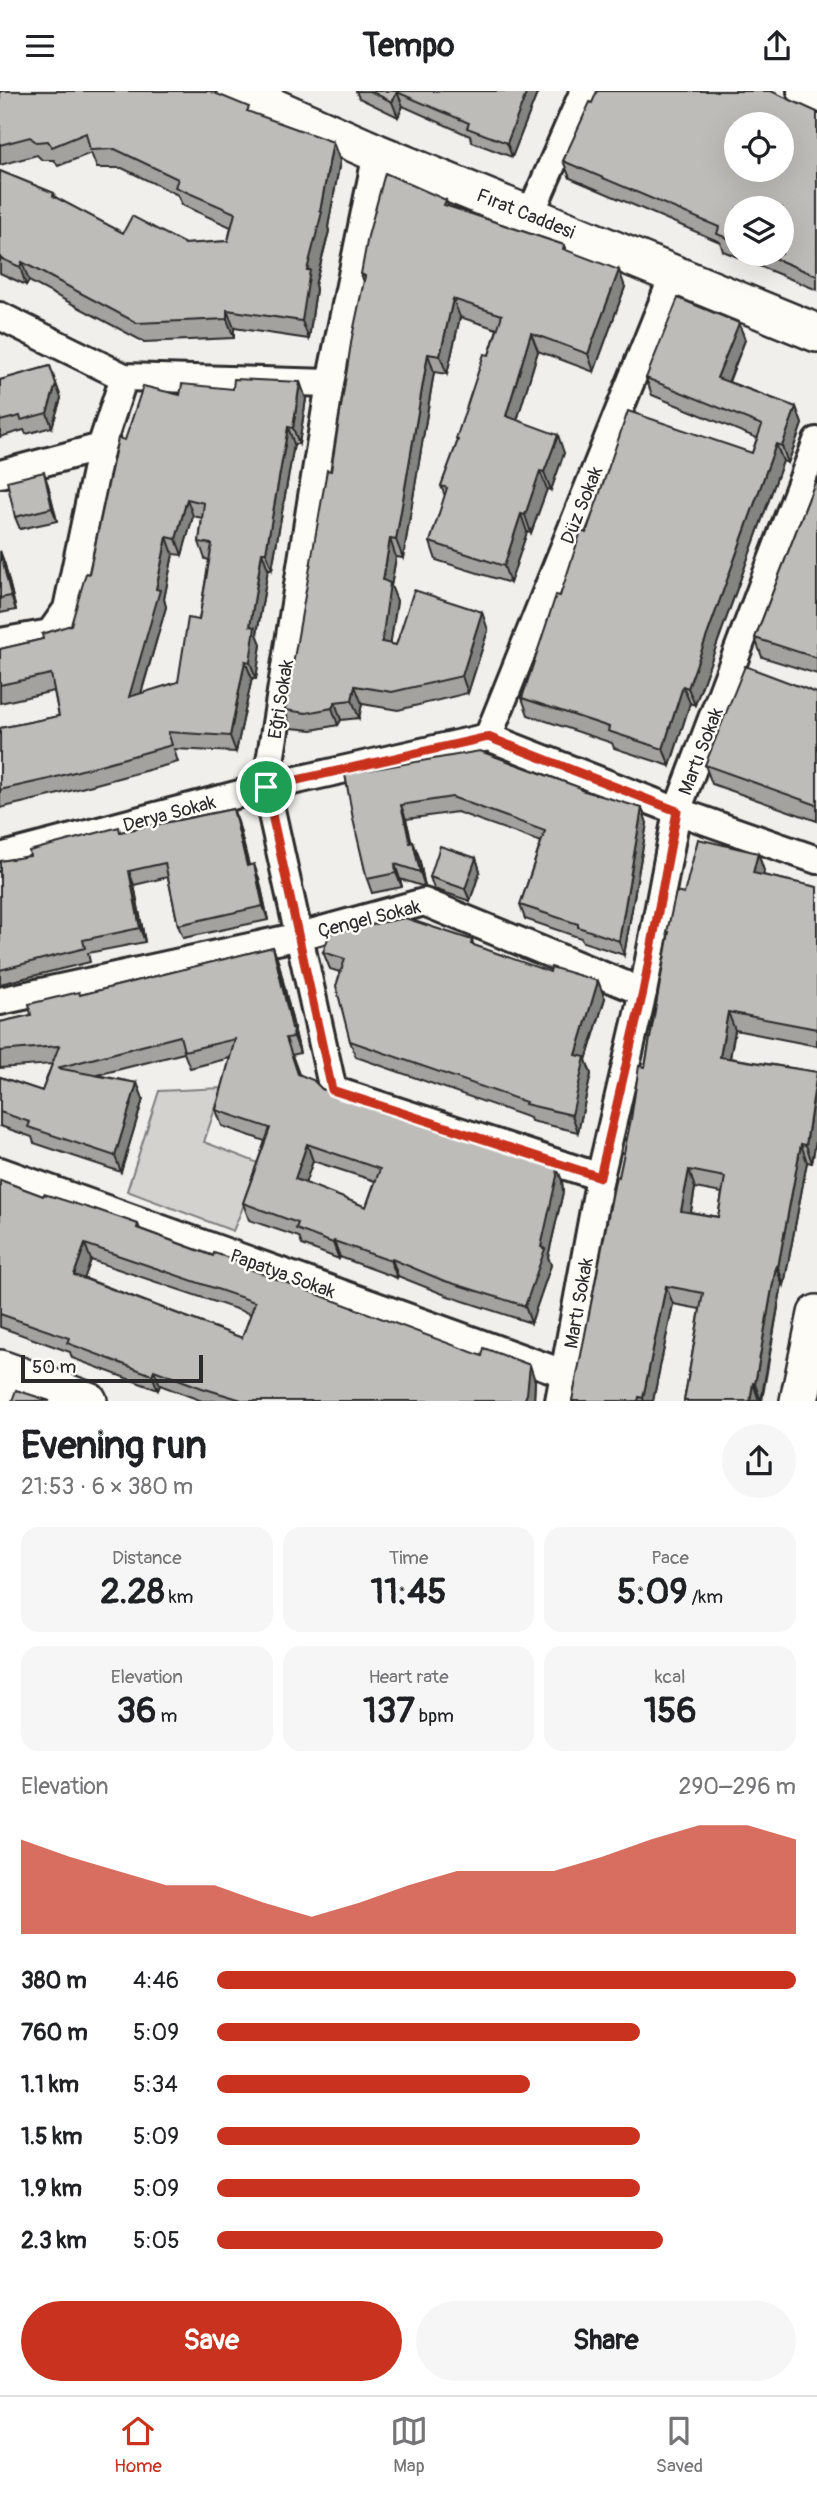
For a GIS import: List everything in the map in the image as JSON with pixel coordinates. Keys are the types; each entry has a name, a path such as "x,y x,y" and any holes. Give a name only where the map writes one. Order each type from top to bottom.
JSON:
{"street":[{"name":"Fırat Caddesi","path":"236,91 377,153 817,333"},
{"path":"530,215 584,91"},
{"path":"800,91 817,99"},
{"name":"Eğri Sokak","path":"377,153 330,383 266,787 332,1090 600,1177"},
{"name":"Düz Sokak","path":"488,737 674,274"},
{"path":"0,316 124,377 330,383"},
{"path":"0,642 50,633 67,609 101,447 124,377"},
{"name":"Martı Sokak","path":"559,1401 600,1177 643,992 677,811 817,441"},
{"path":"0,474 101,447"},
{"path":"488,737 677,811 817,860"},
{"name":"Derya Sokak","path":"0,857 266,787 488,737"},
{"name":"Çengel Sokak","path":"0,1001 300,936 424,902 643,992"},
{"name":"Papatya Sokak","path":"0,1171 566,1374"},
{"path":"799,1401 817,1314"},
{"path":"3,1380 88,1401"}],"shaded area":[{"path":"222,1088 204,1142 261,1164 233,1231 127,1191 159,1091"}],"building":[{"path":"0,91 210,91 249,107 247,111 333,142 320,211 322,212 307,270 310,270 302,321 227,310 227,319 137,323 22,262 20,267 0,258 0,171 54,193 53,196 123,233 132,216 185,244 228,241 235,213 175,187 178,179 115,149 90,150 86,133 52,147 48,141 36,142 30,137 0,145"},
{"path":"370,91 527,91 507,143 467,128 469,123 397,92 392,102"},
{"path":"597,91 771,91 817,112 817,276 793,266 794,196 724,196 724,237 717,234 719,227 563,161 590,102 592,103"},
{"path":"385,173 446,200 444,205 564,245 563,249 619,270 588,354 531,333 506,416 558,435 544,472 540,471 525,515 521,514 504,566 430,542 447,488 441,486 484,354 489,355 502,315 453,299 440,356 428,354 396,540 390,539 383,580 390,583 382,642 396,645 414,590 482,612 462,676 392,692 355,686 352,700 335,702 332,708 306,713 285,710 327,470 331,471 352,337 365,276 361,274 368,236"},
{"path":"678,298 739,323 717,378 796,407 782,446 776,444 688,688 683,686 663,749 608,731 609,727 522,698 556,595 560,596 581,531 586,533 628,411 752,453 762,425 646,378"},
{"path":"50,366 56,384 47,413 21,420 20,416 0,421 0,380"},
{"path":"234,379 300,382 293,428 288,427 266,552 262,552 250,626 255,627 250,662 245,661 230,736 168,732 172,745 0,790 0,728 59,716 51,674 0,685 0,649 43,639 42,634 71,625 86,573 89,574 118,438 125,440 143,386 180,395 182,384 233,389","holes":["187,499 204,503 199,542 212,544 199,620 188,618 178,682 129,697 160,590 156,589 167,537 176,539"]},
{"path":"44,472 52,508 15,517 7,481"},
{"path":"817,477 817,658 755,638"},
{"path":"0,551 11,596 0,598"},
{"path":"745,666 817,693 817,805 705,765"},
{"path":"480,751 581,790 642,808 619,941 520,905 545,831 452,797 401,805 420,872 395,864 396,873 367,879 345,774"},
{"path":"233,809 247,866 254,864 263,906 178,925 165,863 129,871 140,928 83,940 85,948 0,970 0,861 30,856 29,851 119,827 120,832"},
{"path":"698,839 758,853 753,873 817,887 817,1029 728,1012 720,1057 817,1072 806,1145 801,1144 755,1384 753,1383 750,1401 684,1401 703,1293 666,1286 643,1398 639,1397 638,1401 572,1401 616,1176 619,1177 631,1119 639,1066 645,1067 667,932 676,892 684,894","holes":["689,1170 725,1177 718,1217 681,1211"]},
{"path":"440,846 476,858 465,889 430,877"},
{"path":"405,918 472,940 471,944 550,972 551,967 598,981 576,1055 585,1057 572,1115 525,1104 526,1102 350,1041 336,986 345,959 323,952 330,933"},
{"path":"273,947 294,1037 286,1038 298,1074 313,1080 322,1089 556,1165 557,1176 541,1247 545,1249 525,1306 442,1280 392,1259 391,1261 334,1241 333,1243 296,1229 298,1223 243,1203 270,1128 216,1110 235,1039 184,1051 180,1036 57,1068 137,1083 115,1156 28,1127 30,1122 0,1112 0,1077 42,1091 59,1046 0,1051 0,1022 31,1015 29,1004 79,992 80,995","holes":["307,1144 380,1169 366,1207 295,1179"]},
{"path":"0,1180 43,1196 44,1194 95,1209 138,1224 137,1228 213,1256 214,1253 248,1264 247,1268 482,1356 484,1348 530,1365 527,1394 524,1401 245,1401 154,1370 152,1375 67,1343 69,1338 0,1314","holes":["85,1244 255,1302 242,1338 74,1275"]},
{"path":"16,1390 50,1401 12,1401"}],"route":[{"path":"488,737 677,811 643,992 600,1177 332,1090 266,787 488,737"}]}
